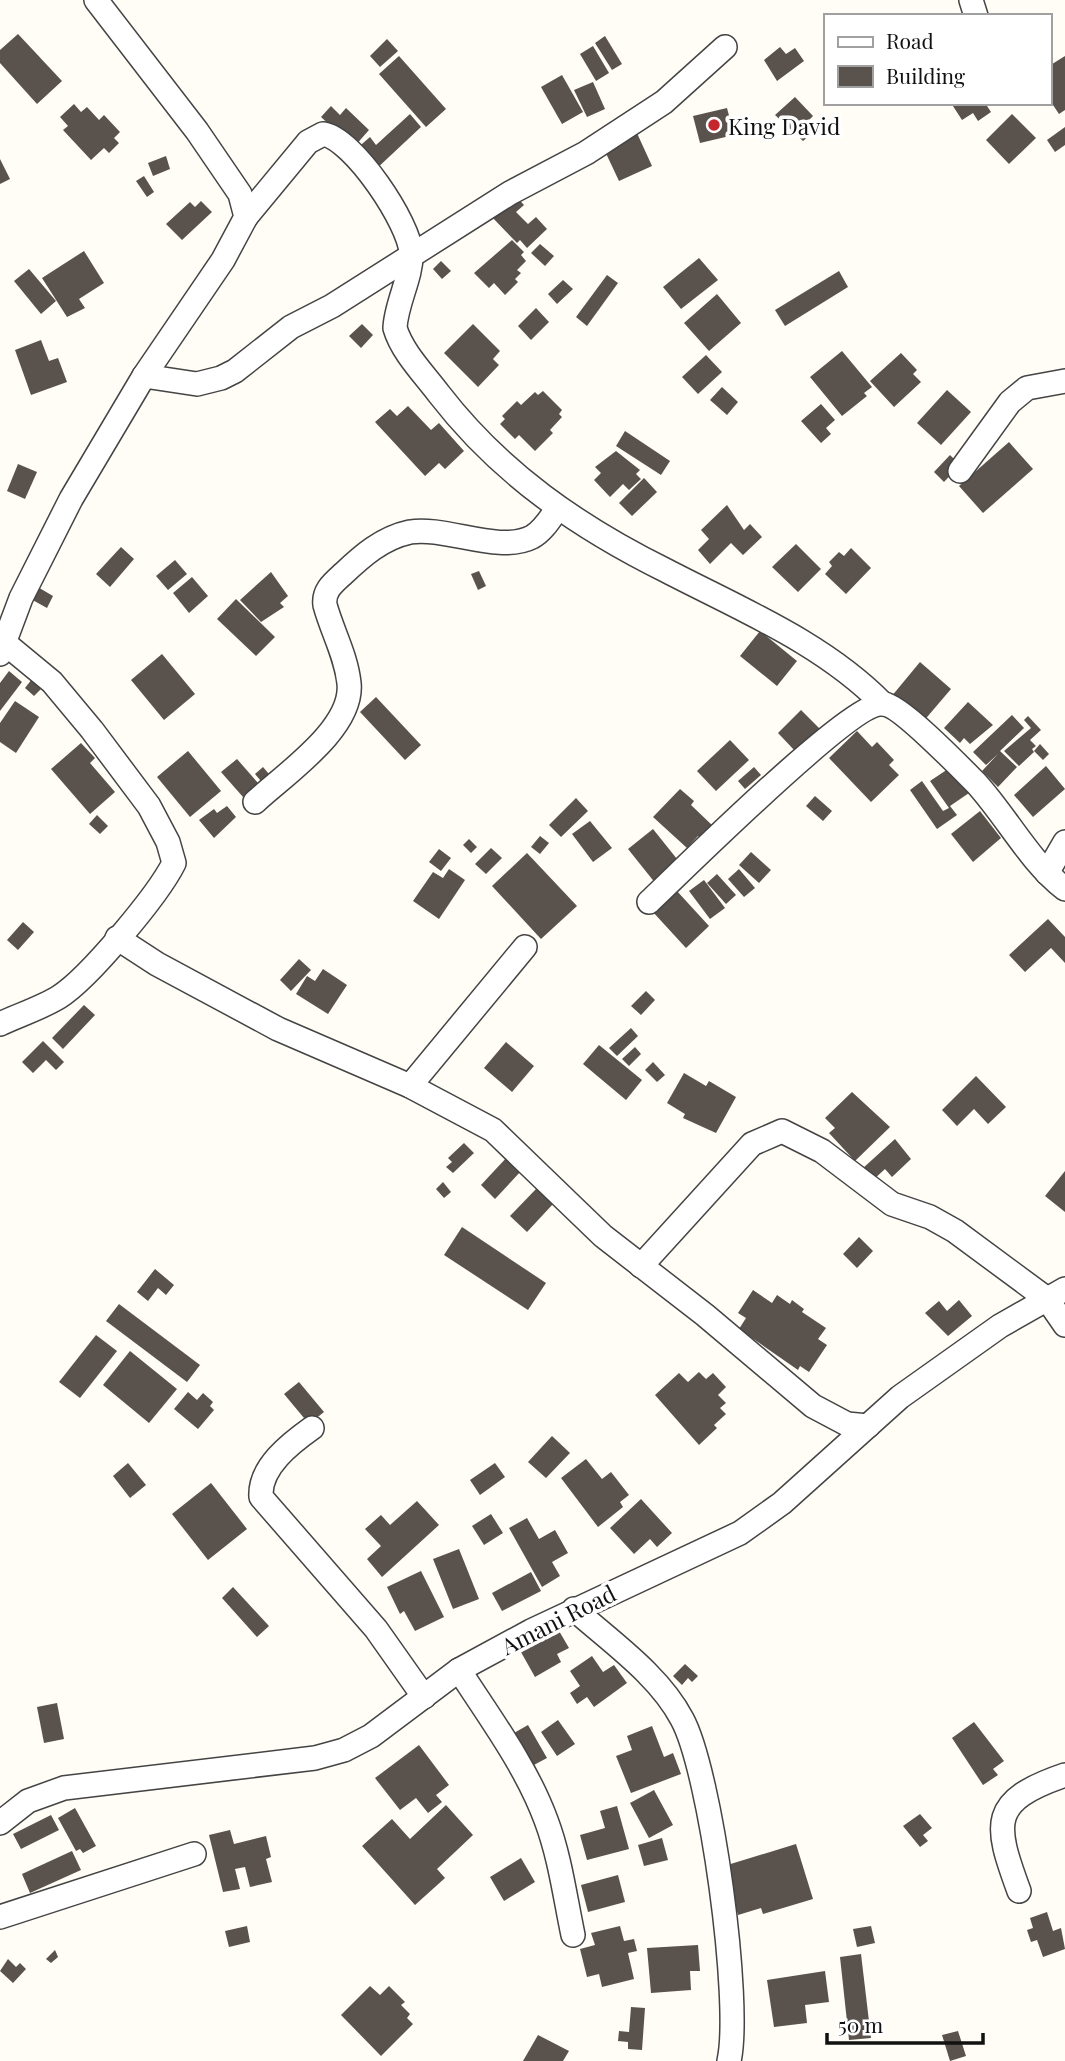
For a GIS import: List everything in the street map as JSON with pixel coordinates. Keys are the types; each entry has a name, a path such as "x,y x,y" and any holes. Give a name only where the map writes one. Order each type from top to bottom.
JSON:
{"street":[{"path":"96,0 197,131 240,194 246,217"},
{"path":"144,376 197,384 221,378 261,353 291,327 332,306 516,190 586,153 664,102 725,47"},
{"path":"0,1024 60,997 98,961 167,876 174,863 168,842 149,806 92,730 52,682 3,649 21,598 65,512 144,376 223,260 246,217 308,142 323,134 336,138 351,151 402,225 411,255 395,328 401,342 454,414 529,487 557,509 629,551 820,652 853,674 883,704 897,709 976,783 1047,873 1065,889"},
{"path":"402,225 447,234"},
{"path":"960,471 1010,402 1027,388 1065,380"},
{"path":"255,802 332,731 348,704 348,673 325,605 331,585 370,550 406,534 426,532 506,541 528,539 540,531 557,509"},
{"path":"649,902 791,770 862,710 883,704"},
{"path":"1047,873 1065,842"},
{"path":"117,937 157,964 278,1029 410,1086 506,1139 578,1213 813,1406 847,1424 868,1426"},
{"path":"410,1086 525,947"},
{"path":"641,1266 752,1144 782,1131 822,1151 892,1204 941,1222 1056,1294 1065,1325"},
{"name":"Amani Road","path":"0,1823 28,1801 64,1788 315,1758 344,1750 386,1725 459,1670 574,1609 740,1533 782,1503 900,1397 989,1334 1056,1294"},
{"path":"312,1428 280,1455 263,1480 261,1497 376,1629 424,1697"},
{"path":"574,1609 646,1674 677,1711 691,1739 702,1773 726,1934 732,2014 729,2061"},
{"path":"459,1670 516,1760 545,1818 555,1849 573,1935"},
{"path":"1019,1891 1001,1837 1006,1812 1022,1793 1065,1775"},
{"path":"0,1917 194,1854"}],"building":[{"path":"18,34 62,81 37,104 0,63 0,50"},
{"path":"605,36 622,64 612,70 595,43"},
{"path":"387,39 398,51 380,67 370,56"},
{"path":"593,46 609,73 596,81 580,54"},
{"path":"780,47 786,54 795,48 804,61 777,81 764,60"},
{"path":"399,56 446,109 426,127 379,74"},
{"path":"1065,56 1065,110 1059,114 1051,102 1051,65"},
{"path":"562,75 583,112 562,124 541,87"},
{"path":"593,82 605,109 587,117 574,90"},
{"path":"795,97 813,116 806,123 814,132 803,141 775,115"},
{"path":"74,104 81,112 87,107 99,120 104,115 120,132 114,138 119,143 109,153 104,148 91,160 63,130 68,126 60,117"},
{"path":"952,105 988,105 991,112 978,121 973,113 962,120"},
{"path":"331,106 340,115 346,108 369,130 354,147 321,117"},
{"name":"King David","path":"727,108 734,135 700,143 693,116"},
{"path":"410,114 421,127 374,171 355,150 370,137 376,145"},
{"path":"1012,114 1036,138 1009,164 986,140"},
{"path":"1065,127 1065,145 1055,152 1047,140"},
{"path":"636,131 652,166 619,181 603,147"},
{"path":"166,156 170,169 153,176 148,163"},
{"path":"0,159 10,179 0,184"},
{"path":"144,176 154,192 147,197 136,181"},
{"path":"512,192 524,205 516,212 528,224 536,217 547,229 527,248 520,240 517,243 489,214"},
{"path":"201,201 212,212 182,240 166,224 190,202 195,207"},
{"path":"512,240 524,252 521,255 526,261 517,270 521,273 515,279 518,282 505,295 494,283 489,288 474,273"},
{"path":"540,244 554,256 545,266 531,253"},
{"path":"84,251 104,283 79,299 85,308 67,317 42,278"},
{"path":"699,258 718,280 681,309 663,287"},
{"path":"441,261 451,271 442,279 433,269"},
{"path":"29,269 56,301 41,314 14,281"},
{"path":"839,271 848,287 785,326 775,310"},
{"path":"607,275 618,283 587,326 576,317"},
{"path":"563,280 573,289 557,304 548,294"},
{"path":"717,294 741,323 709,351 684,323"},
{"path":"536,308 549,322 531,340 518,326"},
{"path":"362,324 373,335 361,348 349,336"},
{"path":"473,324 500,351 493,359 499,365 478,387 444,353"},
{"path":"41,340 49,361 58,358 67,382 31,395 15,350"},
{"path":"842,351 872,387 864,393 867,396 842,416 810,377"},
{"path":"901,353 917,370 913,374 921,382 894,407 870,381"},
{"path":"706,355 722,372 698,394 682,377"},
{"path":"722,387 738,402 727,415 710,400"},
{"path":"947,390 971,412 941,445 917,423"},
{"path":"543,391 562,410 559,414 562,417 550,430 553,433 535,451 519,435 515,439 500,424 505,419 502,416 517,401 521,405 535,392 538,395"},
{"path":"821,404 835,420 826,428 831,434 821,443 801,421"},
{"path":"408,406 431,430 439,423 464,451 445,469 439,463 425,476 375,422 390,409 397,416"},
{"path":"625,431 670,461 661,475 616,446"},
{"path":"1009,442 1033,469 983,513 959,486"},
{"path":"616,451 640,470 636,474 641,479 629,490 623,484 610,497 594,480 601,473 595,467"},
{"path":"950,455 960,465 944,482 934,472"},
{"path":"18,464 37,472 25,499 7,491"},
{"path":"644,478 657,492 632,516 619,503"},
{"path":"727,505 744,530 750,524 762,537 743,555 731,543 710,564 698,550 709,539 701,530"},
{"path":"796,544 821,569 798,592 772,567"},
{"path":"121,547 134,559 110,587 96,574"},
{"path":"851,548 871,568 846,594 825,574 832,566 829,562 839,552 844,556"},
{"path":"175,560 187,574 168,590 156,576"},
{"path":"479,571 486,586 478,590 471,574"},
{"path":"271,572 288,596 280,603 284,607 261,622 240,600"},
{"path":"192,577 208,596 189,613 173,593"},
{"path":"36,586 53,596 47,608 29,598"},
{"path":"236,599 275,637 256,656 217,619"},
{"path":"760,631 797,661 777,686 740,656"},
{"path":"162,654 195,694 164,720 131,680"},
{"path":"920,662 951,689 922,723 891,697"},
{"path":"9,671 22,682 0,711 0,683"},
{"path":"32,679 42,688 34,696 25,688"},
{"path":"376,697 421,745 405,760 360,712"},
{"path":"15,701 39,717 16,753 0,742 0,723"},
{"path":"968,702 993,725 970,744 964,738 960,743 944,728"},
{"path":"801,710 820,729 796,752 778,733"},
{"path":"1012,715 1024,728 1000,751 1017,767 998,787 982,771 998,754 986,765 973,752"},
{"path":"1028,716 1041,730 1030,740 1036,746 1032,749 1034,752 1019,766 1004,751 1031,728 1024,720"},
{"path":"857,731 872,747 877,742 894,760 889,765 899,775 871,802 829,758"},
{"path":"730,740 749,760 716,791 697,771"},
{"path":"81,743 95,758 90,763 115,792 90,814 51,769"},
{"path":"1040,744 1049,754 1043,760 1034,751"},
{"path":"188,751 221,791 190,817 157,777"},
{"path":"237,759 258,783 243,797 221,772"},
{"path":"1046,766 1065,789 1033,817 1014,795"},
{"path":"263,767 274,780 266,787 255,774"},
{"path":"754,767 761,775 745,789 738,781"},
{"path":"951,767 969,793 950,806 957,815 937,829 910,790 922,781 943,811 949,808 930,781"},
{"path":"680,789 694,801 691,805 714,827 702,840 698,836 687,848 653,817"},
{"path":"815,796 832,811 823,821 806,806"},
{"path":"576,798 588,811 561,837 549,825"},
{"path":"227,806 236,817 214,838 199,820 214,809 217,813"},
{"path":"980,811 1001,838 973,862 951,834"},
{"path":"97,815 108,826 100,834 89,824"},
{"path":"590,821 612,848 593,862 572,834"},
{"path":"653,829 681,864 656,884 628,849"},
{"path":"540,836 549,843 540,854 531,847"},
{"path":"469,839 477,847 471,853 463,845"},
{"path":"491,848 502,858 486,874 475,864"},
{"path":"439,849 451,858 441,871 429,862"},
{"path":"751,852 771,870 759,883 739,865"},
{"path":"527,853 577,906 541,939 492,886"},
{"path":"449,869 465,880 439,919 413,901 433,872 443,878"},
{"path":"739,869 755,888 744,897 728,879"},
{"path":"717,874 736,895 726,904 707,883"},
{"path":"704,880 725,908 710,919 689,891"},
{"path":"676,890 709,926 686,948 652,911"},
{"path":"1048,919 1065,937 1065,963 1051,948 1025,972 1009,955"},
{"path":"23,922 34,932 18,950 7,940"},
{"path":"299,959 311,970 291,991 280,980"},
{"path":"323,969 347,985 328,1014 296,994 307,976 315,981"},
{"path":"646,991 655,1000 641,1015 631,1006"},
{"path":"84,1005 95,1015 63,1049 52,1038"},
{"path":"631,1028 638,1036 617,1056 609,1048"},
{"path":"43,1041 64,1062 56,1070 46,1060 33,1073 22,1062"},
{"path":"506,1042 534,1066 512,1092 484,1068"},
{"path":"599,1045 642,1080 626,1100 583,1064"},
{"path":"635,1047 641,1054 629,1066 622,1059"},
{"path":"653,1062 665,1075 657,1082 645,1070"},
{"path":"684,1073 706,1086 709,1081 736,1097 716,1133 683,1118 685,1114 667,1103"},
{"path":"976,1076 1006,1107 988,1124 974,1109 957,1126 942,1110"},
{"path":"852,1092 890,1127 855,1161 829,1133 835,1128 825,1118"},
{"path":"895,1139 911,1159 892,1177 885,1169 873,1180 862,1169"},
{"path":"464,1143 474,1153 453,1173 446,1167 452,1162 448,1158"},
{"path":"508,1156 522,1170 495,1199 481,1185"},
{"path":"1065,1171 1065,1212 1045,1196"},
{"path":"443,1182 451,1192 444,1198 436,1189"},
{"path":"537,1188 553,1204 527,1232 510,1216"},
{"path":"462,1227 546,1283 528,1310 444,1255"},
{"path":"859,1237 873,1251 857,1268 843,1254"},
{"path":"155,1269 174,1285 166,1295 158,1288 148,1301 137,1292"},
{"path":"753,1290 772,1303 777,1295 790,1304 792,1300 804,1309 802,1312 826,1328 818,1339 827,1345 809,1372 800,1366 798,1370 739,1329 746,1318 738,1313"},
{"path":"959,1300 972,1316 948,1336 925,1313 939,1301 947,1311"},
{"path":"119,1304 200,1365 187,1382 106,1321"},
{"path":"96,1335 117,1351 80,1398 59,1382"},
{"path":"130,1351 177,1389 149,1423 103,1385"},
{"path":"699,1372 706,1379 713,1373 726,1387 718,1395 726,1403 720,1408 726,1414 714,1425 717,1428 699,1445 655,1395 679,1373 688,1382"},
{"path":"299,1382 324,1412 309,1424 284,1394"},
{"path":"188,1392 197,1400 203,1393 213,1402 210,1406 214,1410 198,1429 174,1409"},
{"path":"552,1436 570,1453 546,1478 528,1462"},
{"path":"586,1459 602,1479 611,1472 629,1495 620,1502 623,1507 598,1527 561,1478"},
{"path":"128,1463 146,1485 130,1498 113,1476"},
{"path":"495,1463 505,1477 480,1495 470,1480"},
{"path":"211,1483 247,1529 208,1560 172,1514"},
{"path":"641,1499 672,1533 657,1547 650,1539 634,1554 610,1528"},
{"path":"417,1501 439,1525 382,1577 367,1559 381,1546 365,1529 381,1515 390,1525"},
{"path":"491,1514 503,1533 484,1545 472,1526"},
{"path":"527,1518 539,1539 555,1530 568,1553 552,1562 560,1576 542,1587 509,1528"},
{"path":"459,1549 479,1599 453,1609 433,1559"},
{"path":"421,1571 444,1617 415,1631 404,1611 400,1614 387,1587"},
{"path":"531,1572 541,1591 502,1611 492,1593"},
{"path":"233,1587 269,1626 257,1637 222,1598"},
{"path":"555,1624 569,1648 557,1654 561,1662 535,1677 517,1645"},
{"path":"592,1656 603,1672 614,1665 627,1683 594,1707 587,1697 577,1704 570,1693 580,1686 570,1671"},
{"path":"685,1664 698,1676 692,1682 688,1678 682,1685 673,1676"},
{"path":"57,1703 64,1739 44,1743 37,1707"},
{"path":"558,1720 575,1744 557,1756 541,1732"},
{"path":"974,1722 1004,1761 993,1769 998,1775 983,1785 952,1738"},
{"path":"528,1725 547,1758 532,1766 514,1733"},
{"path":"652,1726 664,1757 673,1753 681,1774 631,1793 616,1756 632,1750 627,1736"},
{"path":"419,1745 449,1785 436,1795 442,1802 428,1813 416,1798 400,1810 375,1778"},
{"path":"654,1790 673,1825 649,1838 630,1803"},
{"path":"446,1805 473,1835 437,1869 445,1878 415,1905 362,1846 392,1819 410,1839"},
{"path":"617,1806 629,1849 587,1860 580,1835 605,1828 600,1811"},
{"path":"75,1808 96,1846 83,1853 80,1849 76,1851 58,1818"},
{"path":"920,1814 932,1828 923,1835 928,1841 920,1847 903,1826"},
{"path":"51,1815 59,1830 21,1849 13,1834"},
{"path":"230,1830 234,1844 266,1836 271,1857 266,1859 272,1882 250,1887 245,1867 235,1869 240,1889 223,1892 209,1835"},
{"path":"662,1838 668,1860 644,1866 638,1845"},
{"path":"796,1844 813,1899 763,1914 761,1908 738,1915 724,1866"},
{"path":"72,1851 81,1870 30,1893 22,1874"},
{"path":"521,1858 535,1882 504,1901 490,1877"},
{"path":"618,1875 625,1902 588,1912 581,1885"},
{"path":"1047,1912 1053,1931 1061,1928 1065,1949 1043,1957 1037,1940 1031,1942 1027,1930 1033,1928 1030,1918"},
{"path":"247,1926 250,1942 229,1947 225,1931"},
{"path":"620,1926 624,1941 634,1939 637,1951 628,1953 634,1979 602,1987 599,1974 587,1977 580,1949 595,1945 591,1933"},
{"path":"871,1926 875,1943 857,1947 853,1929"},
{"path":"698,1945 700,1971 690,1971 691,1990 651,1993 647,1948"},
{"path":"55,1950 58,1957 51,1963 46,1959"},
{"path":"861,1954 871,2038 849,2040 840,1957"},
{"path":"8,1959 16,1967 20,1963 26,1969 13,1983 0,1971"},
{"path":"825,1971 829,2002 805,2005 807,2023 774,2027 767,1980"},
{"path":"370,1986 380,1995 389,1986 405,2002 401,2005 410,2014 407,2018 413,2024 381,2056 341,2015"},
{"path":"631,2007 645,2008 642,2050 628,2049 628,2042 618,2041 619,2031 629,2032"},
{"path":"958,2031 966,2056 950,2061 942,2035"},
{"path":"538,2035 569,2051 563,2061 523,2061"}],"place":[{"name":"King David","path":"714,125"}]}
